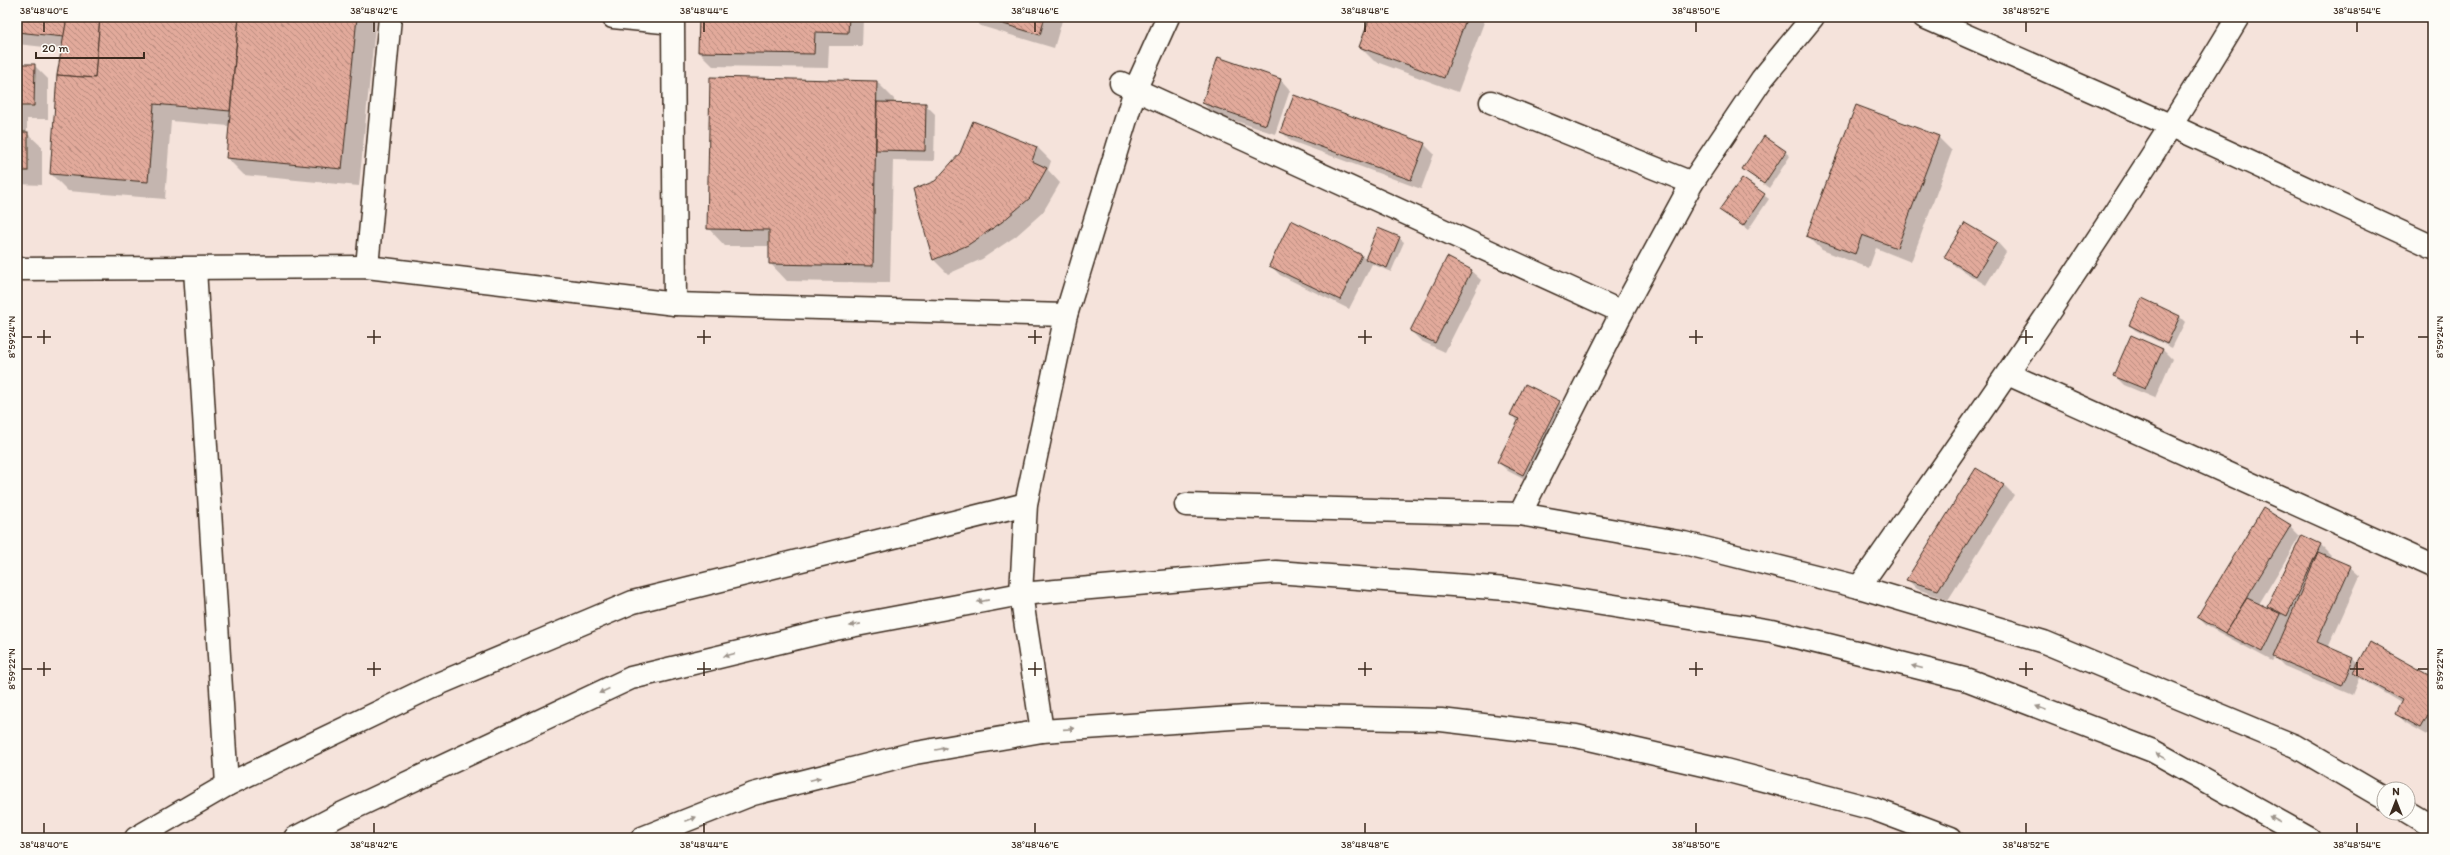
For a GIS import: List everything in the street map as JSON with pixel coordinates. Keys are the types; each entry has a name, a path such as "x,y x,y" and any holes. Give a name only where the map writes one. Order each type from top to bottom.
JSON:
{"street":[{"path":"367,267 390,17"},
{"path":"613,17 673,20 675,304"},
{"path":"1042,731 1021,594 1026,504 1066,315 1128,86 1168,17"},
{"path":"1520,514 1622,312 1692,183 1762,79 1813,17"},
{"path":"1924,17 2172,126 2433,247"},
{"path":"1859,587 2008,374 2172,126 2238,17"},
{"path":"1128,86 1622,312"},
{"path":"1491,102 1692,183"},
{"path":"17,269 367,267 675,304 1066,315"},
{"path":"195,269 227,785"},
{"path":"2008,374 2433,566"},
{"path":"136,838 227,785 431,687 633,602 1026,504"},
{"path":"1186,506 1520,514 1684,543 1859,587 2044,642 2295,746 2376,793"},
{"path":"295,838 341,814 631,678 835,629 1021,594 1276,572 1507,589 1772,630 1976,682 2153,751 2309,838"},
{"path":"642,838 753,794 915,753 1042,731 1261,716 1441,720 1576,736 1725,770 1874,809 1951,838"},
{"path":"2416,817 2433,827"}],"building":[{"path":"17,17 67,17 64,37 17,32"},
{"path":"67,17 100,17 95,78 57,75"},
{"path":"100,17 239,17 230,111 154,104 148,182 50,174 57,75 95,78"},
{"path":"239,17 357,17 342,169 226,158"},
{"path":"699,17 849,17 848,33 815,32 814,54 698,52"},
{"path":"980,17 1045,17 1040,35"},
{"path":"1370,17 1467,17 1444,78 1359,47"},
{"path":"1218,57 1281,79 1266,125 1202,103"},
{"path":"17,64 35,64 34,106 17,106"},
{"path":"710,77 877,81 873,266 769,264 769,230 707,229"},
{"path":"1294,95 1425,143 1411,180 1280,132"},
{"path":"877,102 926,103 925,151 876,150"},
{"path":"1856,105 1939,136 1897,248 1862,235 1855,254 1806,236"},
{"path":"973,121 1037,147 1032,161 1047,168 1030,198 1002,222 968,245 933,260 913,190 935,181 960,153"},
{"path":"17,132 28,132 28,171 17,171"},
{"path":"1764,136 1786,151 1764,184 1742,169"},
{"path":"1742,178 1765,194 1743,226 1719,210"},
{"path":"1291,220 1362,255 1340,300 1269,266"},
{"path":"1965,223 1997,242 1976,276 1944,257"},
{"path":"1378,228 1400,237 1387,268 1365,259"},
{"path":"1447,257 1472,270 1435,343 1410,331"},
{"path":"2142,298 2180,316 2167,344 2129,325"},
{"path":"2131,335 2163,349 2145,389 2113,376"},
{"path":"1525,384 1560,401 1523,475 1497,462 1519,419 1510,415"},
{"path":"1976,468 2004,485 1938,590 1906,580"},
{"path":"2263,508 2291,525 2225,633 2197,617"},
{"path":"2302,535 2321,544 2287,616 2267,606"},
{"path":"2318,552 2351,566 2317,642 2354,658 2342,686 2273,657"},
{"path":"2247,598 2281,614 2263,652 2225,633"},
{"path":"2370,642 2433,677 2433,707 2421,728 2395,714 2402,700 2353,673"}]}
